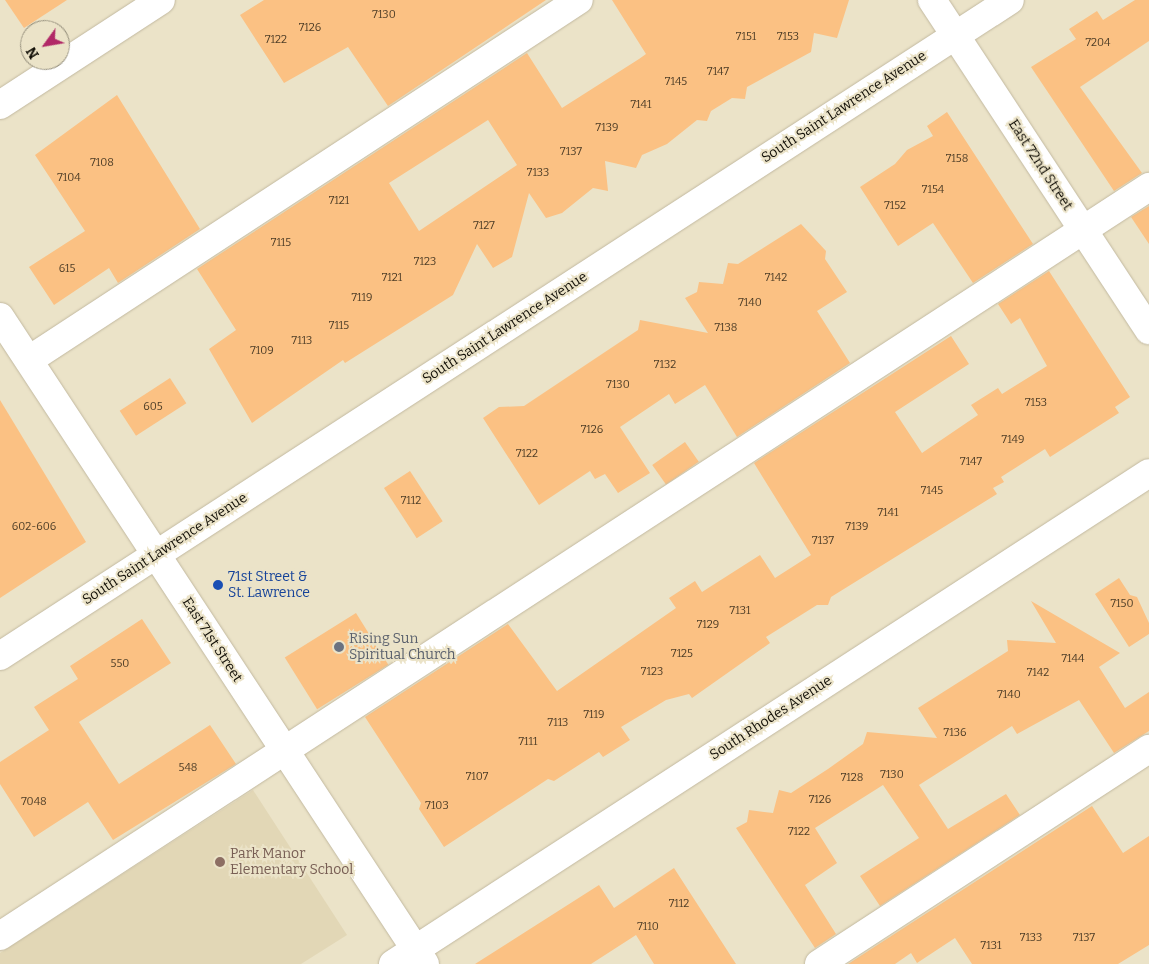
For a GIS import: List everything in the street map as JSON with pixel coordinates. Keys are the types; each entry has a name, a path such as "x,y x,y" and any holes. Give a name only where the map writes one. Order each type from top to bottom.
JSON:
{"street":[{"path":"0,105 161,0"},
{"path":"28,360 579,0"},
{"name":"East 72nd Street","path":"932,0 1149,330"},
{"name":"South Saint Lawrence Avenue","path":"0,656 1010,0"},
{"path":"0,936 284,749 1149,187"},
{"name":"East 71st Street","path":"0,317 284,749 411,959"},
{"name":"South Rhodes Avenue","path":"411,959 1149,473"},
{"path":"819,964 1149,749"}],"shaded area":[{"name":"Park Manor Elementary School","path":"253,790 347,935 301,964 0,964 0,953"}],"building":[{"path":"5,0 67,0 36,20 20,20 20,22"},
{"path":"264,0 546,0 388,106 348,47 284,83 240,15"},
{"path":"612,0 849,0 837,38 814,33 811,52 747,87 745,99 732,98 711,111 707,121 697,120 667,144 642,155 636,168 605,161 608,191 593,188 562,213 546,218 529,193 512,257 493,268 477,244 453,295 345,363 343,360 252,423 209,349 236,330 197,269 527,53 562,108 646,54","holes":["488,120 517,165 419,231 389,183"]},
{"path":"1135,0 1149,0 1149,41 1080,87 1142,173 1114,191 1031,67 1076,39 1069,29 1097,11 1103,20"},
{"path":"117,95 200,229 118,283 109,268 54,305 29,267 85,231 35,155"},
{"path":"947,112 1033,244 973,283 933,223 898,246 860,187 895,164 907,150 933,136 927,126"},
{"path":"1149,206 1149,244 1131,217"},
{"path":"801,224 826,251 825,259 847,292 817,311 850,363 737,437 705,385 675,404 669,394 620,427 650,473 618,493 605,474 595,479 590,471 539,505 483,418 499,407 524,406 638,330 640,320 708,333 685,298 697,292 699,282 723,284 728,263 738,264"},
{"path":"1049,271 1130,397 1115,407 1119,413 1050,457 1045,449 1001,477 1004,482 993,488 997,494 831,597 828,605 817,605 766,637 770,643 692,698 689,694 666,700 621,727 630,740 603,757 599,752 554,781 548,779 444,847 419,809 421,803 365,717 508,624 557,691 676,608 669,598 695,581 702,592 760,555 775,578 811,555 754,463 951,336 969,364 895,412 922,453 978,415 971,405 998,388 1002,394 1047,366 1020,318 1011,324 998,304"},
{"path":"170,378 186,403 136,436 120,411"},
{"path":"0,400 86,542 0,598"},
{"path":"685,442 699,462 666,485 652,465"},
{"path":"410,471 443,521 417,538 384,488"},
{"path":"1119,578 1130,595 1137,597 1149,623 1149,634 1129,647 1095,594"},
{"path":"1031,601 1120,653 1099,667 1125,708 1149,692 1149,731 1114,753 1079,700 1017,734 1012,726 919,785 948,829 1006,794 1020,815 880,906 860,876 919,838 883,785 815,828 837,863 805,885 836,934 815,948 736,828 747,822 749,810 773,813 779,790 791,793 828,769 863,744 867,732 937,738 918,708 1008,651 1007,640 1056,643"},
{"path":"356,613 388,665 317,709 285,658"},
{"path":"142,619 171,663 79,722 119,784 210,725 236,764 113,840 88,802 34,837 0,784 0,762 49,730 34,707 78,679 70,666"},
{"path":"1092,806 1123,853 1149,836 1149,945 1118,964 972,964 955,938 917,963 911,953 895,964 848,964"},
{"path":"674,868 736,964 654,964 636,935 591,964 475,964 599,885 614,908"}],"place":[{"name":"71st Street & St. Lawrence","path":"218,585"},
{"name":"Rising Sun Spiritual Church","path":"339,647"},
{"name":"Park Manor Elementary School","path":"220,862"}]}
